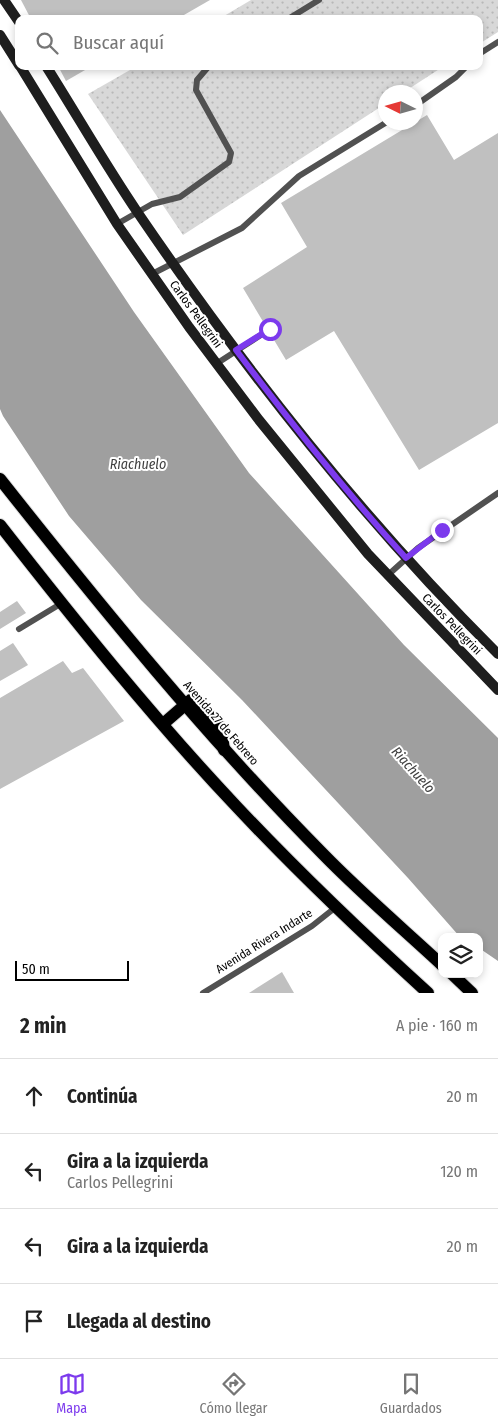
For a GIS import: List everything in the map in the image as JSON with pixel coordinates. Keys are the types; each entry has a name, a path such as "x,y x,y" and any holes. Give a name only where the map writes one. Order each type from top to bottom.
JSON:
{"main road":[{"path":"4,0 15,16"},
{"name":"Carlos Pellegrini","path":"0,35 15,59"},
{"name":"Carlos Pellegrini","path":"21,70 117,224 216,364 259,420 388,576 498,690"},
{"name":"Carlos Pellegrini","path":"48,70 137,212 236,350 291,422 406,558 498,654"},
{"name":"Avenida 27 de Febrero","path":"0,479 66,563 185,704 190,699 196,699 221,728 224,750 324,855 438,961"},
{"path":"0,525 62,604 163,724 236,806 336,907 428,993"},
{"path":"163,724 185,704"},
{"path":"456,978 472,993"}],"lane":[{"path":"295,15 319,0"},
{"path":"483,51 498,42"},
{"path":"117,224 152,204 180,197 229,162 232,153 196,90 198,80 205,70"},
{"path":"423,100 456,77 462,70"},
{"path":"152,274 242,228 299,176 378,128"},
{"path":"216,364 270,329"},
{"path":"388,576 406,558 442,530 498,493"},
{"path":"19,630 62,604"},
{"name":"Avenida Rivera Indarte","path":"203,993 312,926 336,907"}],"shaded area":[{"path":"251,0 498,0 498,32 483,41 483,15 226,15"},
{"path":"130,70 438,70 415,85 378,85 378,109 183,235 88,94"}],"water":[{"name":"Riachuelo","path":"0,110 134,312 249,473 404,645 498,738 498,961 483,951 483,933 456,933 408,878 242,700 141,600 69,516 0,409"}],"building":[{"path":"21,0 210,0 184,15 29,15"},
{"path":"60,70 85,70 66,81"},
{"path":"427,115 454,160 498,133 498,423 419,470 334,331 286,360 243,288 307,247 281,203 402,130 423,130 423,117"},
{"path":"17,601 26,613 0,629 0,612"},
{"path":"13,643 28,665 0,681 0,651"},
{"path":"63,661 72,673 83,668 124,721 0,789 0,698"},
{"path":"282,972 294,993 249,993"}],"route":[{"path":"270,329 236,350 278,406 377,526 406,558 442,530"}]}
